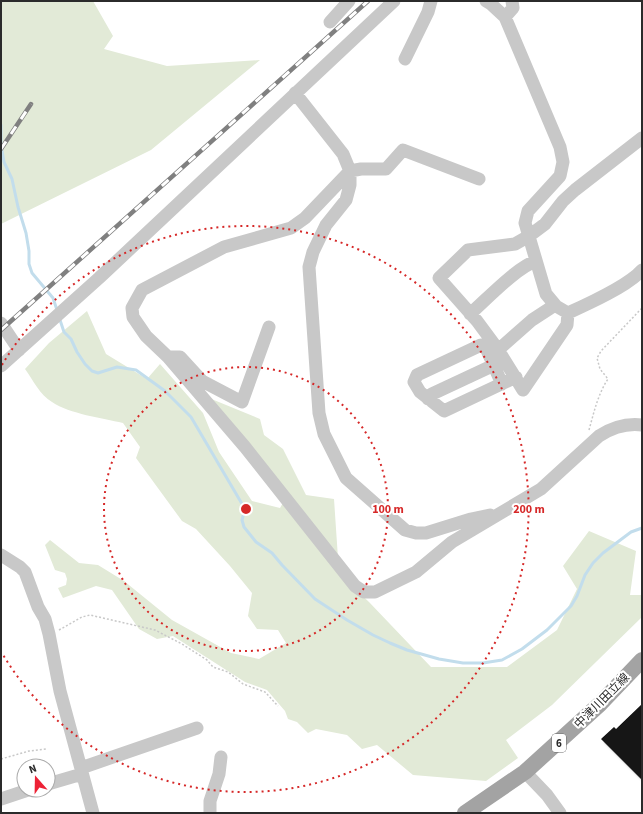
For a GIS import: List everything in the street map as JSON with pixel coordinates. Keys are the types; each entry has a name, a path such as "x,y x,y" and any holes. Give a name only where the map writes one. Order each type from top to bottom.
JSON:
{"main road":[{"name":"中津川田立線","path":"465,813 525,772 600,704 642,660"}],"street":[{"path":"330,22 349,1"},
{"path":"1,366 99,278 394,1"},
{"path":"405,59 428,12 431,1"},
{"path":"486,1 505,16 560,147 563,162 560,176 528,211 525,223 546,294 555,305 568,313"},
{"path":"505,16 513,8 512,1"},
{"path":"295,93 343,154 350,171 350,185 346,200 326,225 313,252 309,267 319,413 324,434 346,478 405,530 416,533 426,533 471,519 502,512"},
{"path":"568,313 566,325 523,390 498,350 439,278 468,250 515,244 529,236 545,224 563,201 575,190 642,138"},
{"path":"479,179 403,150 386,169 361,169 350,171 305,218 291,228 224,247 142,290 132,308 133,317 146,336 168,357 245,447 355,586 364,592 375,592 416,572 452,542 541,489 599,436 613,428 626,425 642,425"},
{"path":"470,314 505,282 530,262 536,261"},
{"path":"568,313 635,278 642,270"},
{"path":"498,350 532,320 555,305"},
{"path":"1,323 23,347"},
{"path":"168,357 180,357 202,382 242,402 269,327"},
{"path":"502,384 486,348 480,345 417,375 414,382 420,392 444,411 502,384 516,377"},
{"path":"428,399 432,394 494,365"},
{"path":"1,555 25,572 38,607 45,620 60,691 93,813"},
{"path":"56,781 197,728"},
{"path":"212,813 210,801 219,774 221,757"},
{"path":"525,772 547,795 560,813"},
{"path":"1,799 16,794"}],"path":[{"path":"590,445 588,435 594,411 602,388 608,379 600,369 597,358 601,351 642,308"},
{"path":"49,634 68,626 82,617 90,615 155,630 182,644 207,660 213,667 228,672 243,684 265,692 278,706"},
{"path":"1,759 29,751 46,749"}],"green space":[{"path":"1,1 93,1 113,36 104,49 167,66 260,60 151,150 1,224"},
{"path":"87,311 106,354 147,379 160,364 203,413 219,452 252,501 280,508 288,494 209,398 260,419 264,435 283,449 306,495 334,499 339,573 431,667 507,667 557,630 577,589 563,566 589,531 636,551 630,595 642,595 642,617 552,705 506,740 518,758 486,781 413,775 377,745 362,749 347,735 316,729 308,733 297,722 288,719 285,711 267,690 245,682 173,636 157,639 139,629 112,590 96,586 63,598 58,588 66,585 67,579 65,573 55,570 45,545 50,540 79,563 98,565 124,581 172,620 231,653 259,659 286,643 278,630 257,629 248,616 252,593 230,566 196,529 182,521 136,458 140,447 123,423 77,413 59,406 44,395 25,369 49,343"}],"building":[{"path":"642,704 642,780 601,739 614,727 616,729"}],"waterway":[{"path":"1,125 1,145 4,162 12,179 18,207 26,233 29,251 29,264 32,273 53,298 57,310"},
{"path":"59,317 64,332 71,339 77,352 92,371 98,373 117,367 136,370 165,391 191,417 245,509 242,520 244,527 256,542 272,553 315,599 373,635 407,650 439,659 463,663 483,663 502,660 522,649 547,630 571,606 577,596 585,575 593,563 603,553 631,532 642,528"}],"railway":[{"path":"1,330 368,1"},
{"path":"1,149 31,104"}]}
